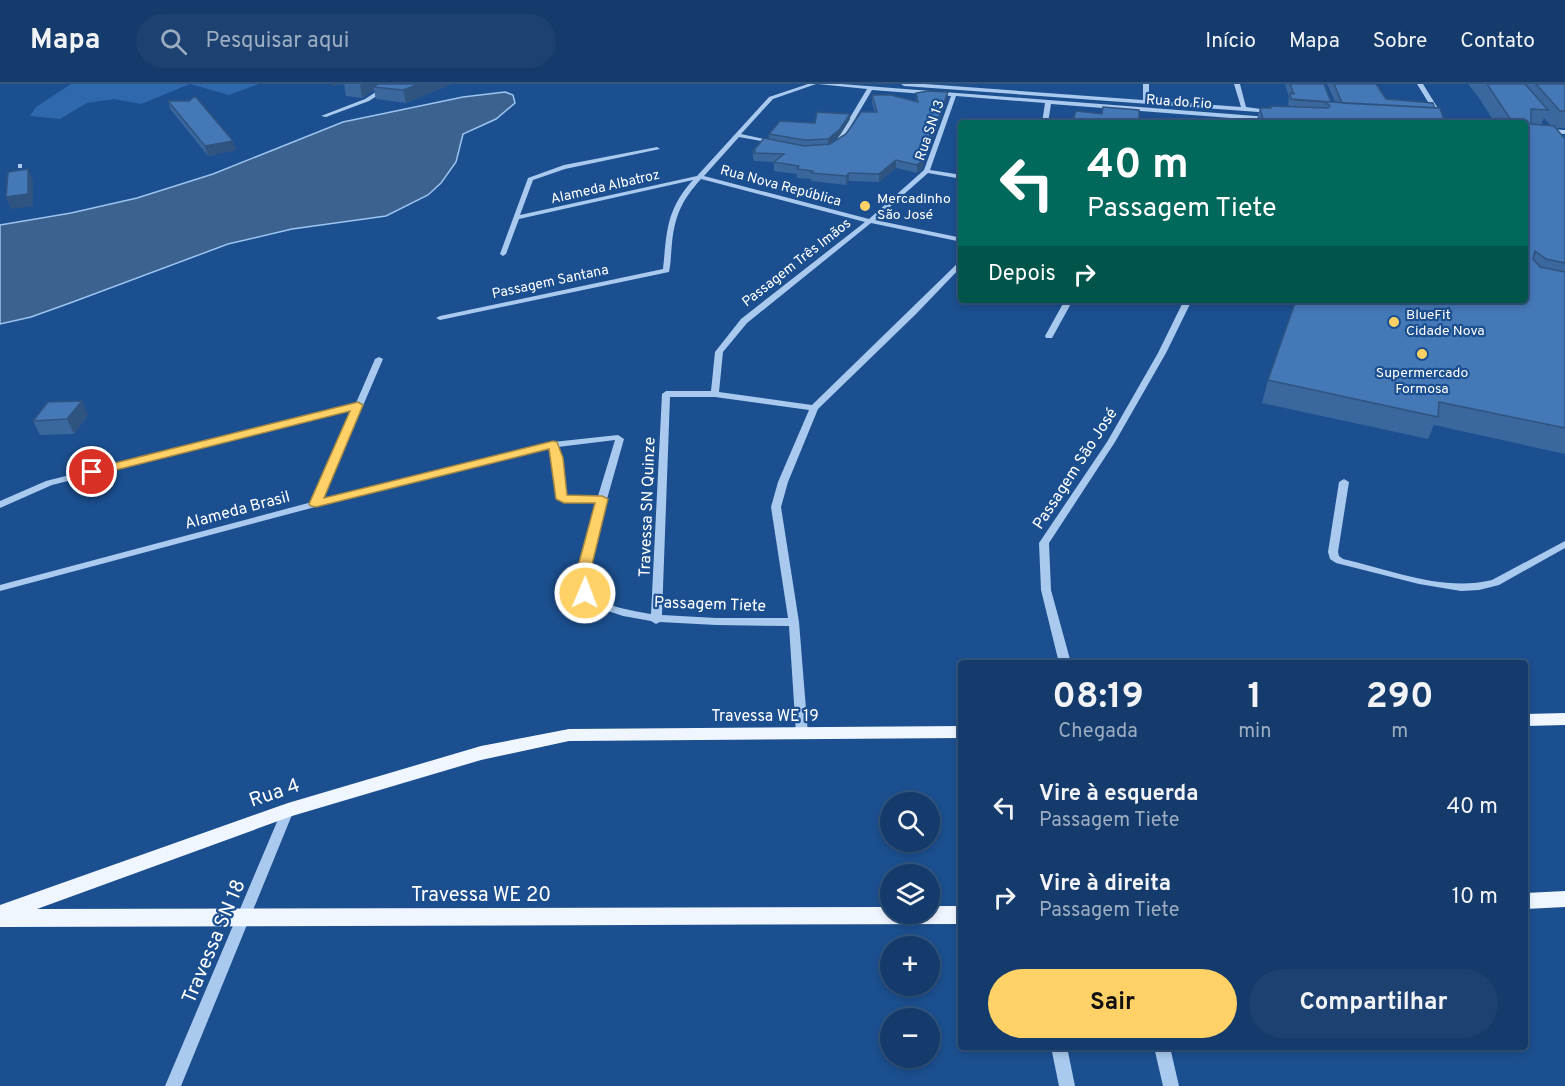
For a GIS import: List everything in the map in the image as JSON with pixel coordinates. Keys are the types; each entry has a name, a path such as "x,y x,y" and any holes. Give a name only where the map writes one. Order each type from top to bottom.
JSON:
{"main road":[{"path":"1528,720 1565,719"},
{"name":"Travessa WE 19","path":"569,735 958,732"},
{"name":"Rua 4","path":"0,916 288,810 481,753 569,735"},
{"path":"1528,901 1565,899"},
{"name":"Travessa WE 20","path":"0,916 958,915"}],"street":[{"path":"324,116 367,100 392,84"},
{"path":"700,177 771,98 813,84"},
{"name":"Rua do Fio","path":"821,84 1151,114 1243,120 1277,116 1272,111 1051,95 967,86 904,84"},
{"path":"1051,95 1053,84"},
{"path":"1146,84 1146,102"},
{"path":"1237,84 1244,109"},
{"path":"1420,84 1442,120"},
{"path":"830,150 836,147 842,138 870,90"},
{"name":"Rua SN 13","path":"927,171 953,96"},
{"path":"1045,120 1048,103"},
{"path":"1543,123 1550,131"},
{"path":"1528,130 1565,132"},
{"path":"738,135 783,145"},
{"path":"503,254 527,184 536,175 564,167 657,149"},
{"path":"927,171 958,176"},
{"name":"Passagem Três Imãos","path":"715,394 719,351 730,336 763,305 870,221 927,171"},
{"name":"Alameda Albatroz","path":"515,218 700,177"},
{"name":"Rua Nova República","path":"700,177 870,221 958,239"},
{"name":"Passagem Santana","path":"440,318 666,270 674,212 684,194 700,177"},
{"path":"802,734 794,622 776,507 792,458 814,408 958,265"},
{"path":"1049,336 1067,303"},
{"name":"Passagem São José","path":"1064,660 1046,590 1044,543 1111,442 1162,353 1187,303"},
{"path":"316,504 379,359"},
{"name":"Travessa SN Quinze","path":"656,620 666,394 715,394"},
{"path":"715,394 814,408"},
{"path":"0,505 49,483 358,405"},
{"name":"Passagem Tiete","path":"553,445 598,437 619,438 581,581 585,593 601,605 656,620 794,622"},
{"path":"553,445 557,458 561,497 564,499 602,499"},
{"name":"Alameda Brasil","path":"0,588 316,504 553,445"},
{"path":"1344,482 1333,552 1334,557 1340,561 1450,587 1470,588 1495,583 1565,544"},
{"name":"Travessa SN 18","path":"173,1086 288,810"},
{"path":"1060,1050 1067,1086"},
{"path":"1163,1050 1171,1086"}],"shaded area":[{"path":"71,84 190,84 141,104 114,99 87,103 60,119 30,116 36,107"},
{"path":"190,84 259,84 229,95"},
{"path":"505,92 513,95 515,103 496,119 463,134 456,162 441,183 428,195 386,216 292,229 228,244 31,317 0,324 0,225 71,213 137,198 213,174 343,122 463,97"}],"building":[{"path":"378,84 419,84 403,90 373,87"},
{"path":"1290,84 1324,84 1331,102 1291,99 1290,93 1294,94"},
{"path":"1334,84 1376,84 1386,99 1433,103 1435,108 1342,103"},
{"name":"Supermercado Formosa","path":"1487,84 1525,84 1548,110 1531,109 1531,124 1554,126 1565,139 1565,263 1546,259 1535,251 1533,259 1540,267 1565,272 1565,428 1439,402 1438,417 1268,380 1295,303 1528,303 1528,120 1511,120"},
{"path":"1536,84 1565,84 1565,111 1560,111"},
{"path":"948,92 923,160 917,165 896,160 879,174 849,173 846,176 811,173 813,171 797,169 799,166 774,162 784,154 754,153 753,151 764,138 804,146 830,144 846,134 861,112 877,112 872,95 891,95 918,102 916,93"},
{"path":"195,96 233,141 205,146 168,101 189,101"},
{"path":"1294,100 1440,108 1444,120 1263,120 1260,108 1271,108 1270,106 1328,108 1330,106 1325,102"},
{"path":"1103,107 1139,110 1139,120 1073,120 1076,111 1102,114"},
{"path":"817,112 850,114 840,129 828,139 805,140 769,134 780,121 815,123"},
{"path":"28,169 28,194 6,197 8,172"},
{"path":"82,401 67,419 33,421 48,402"}],"place":[{"name":"Mercadinho São José","path":"865,206"},
{"name":"BlueFit Cidade Nova","path":"1394,322"},
{"name":"Supermercado Formosa","path":"1422,354"}],"route":[{"path":"92,472 358,405 316,504 553,445 557,458 561,497 564,499 602,499 581,581 585,593"}]}
